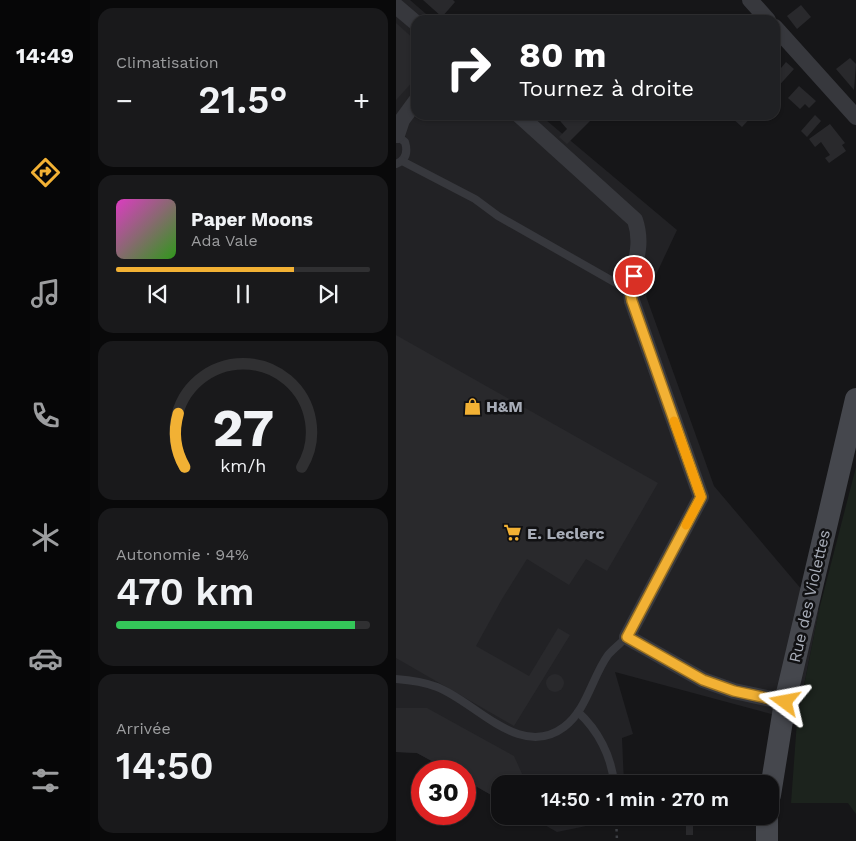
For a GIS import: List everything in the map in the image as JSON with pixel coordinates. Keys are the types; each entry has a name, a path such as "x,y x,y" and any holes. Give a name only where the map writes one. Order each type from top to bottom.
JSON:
{"street":[{"path":"750,0 764,15"},
{"path":"396,6 411,19"},
{"path":"780,33 856,117"},
{"path":"397,135 402,120 411,108"},
{"path":"525,120 635,220 640,232 638,261 630,291 701,497 627,637 703,680 734,691 785,702"},
{"name":"Rue des Violettes","path":"773,775 785,702 856,399"},
{"path":"767,825 767,841"}],"lane":[{"path":"397,135 405,142 406,147 399,162 475,199 498,216 630,291"},
{"path":"396,679 413,680 438,687 512,733 532,737 545,736 564,727 578,712 608,655 627,637"},
{"path":"578,712 590,723 602,743 613,775"}],"path":[{"path":"616,825 616,841"}],"shaded area":[{"path":"396,0 410,0 427,15 411,15 411,120 546,120 677,230 646,296 714,486 819,610 797,721 615,672 633,734 622,738 624,775 491,775 491,795 476,786 476,760 430,760 417,753 396,752"},
{"path":"856,467 856,814 848,803 791,803 797,721 819,610"},
{"path":"545,825 591,825 557,832"}],"building":[{"path":"423,0 453,0 455,2 444,15 440,15"},
{"path":"801,5 811,17 797,29 787,16"},
{"path":"396,23 411,36 411,84 396,100"},
{"path":"850,58 856,64 854,90 836,69"},
{"path":"786,62 794,69 780,84 780,67"},
{"path":"799,86 816,101 809,108 805,104 800,109 788,98"},
{"path":"815,115 821,121 807,137 801,131"},
{"path":"559,120 591,120 567,144 559,137 567,129"},
{"path":"734,120 748,120 742,127"},
{"path":"830,124 845,143 842,145 846,151 829,163 825,158 830,155 821,142 815,147 809,139"},
{"name":"E. Leclerc","path":"396,335 658,483 607,571 586,559 569,585 527,559 502,599 476,646 529,676 558,628 570,635 514,726 396,658"},
{"path":"555,674 563,679 564,683 559,691 555,692 547,687 546,683 551,675"},
{"path":"396,708 427,708 514,756 523,775 491,775 491,795 476,786 476,760 430,760 417,753 396,752"},
{"path":"686,825 693,825 693,835 686,835"}],"slow traffic":[{"path":"674,421 701,497 686,525"}],"place":[{"name":"H&M","path":"472,406"},
{"name":"E. Leclerc","path":"513,533"}],"route":[{"path":"634,276 630,291 632,301 701,497 627,637 703,680 734,691 785,702"}]}
